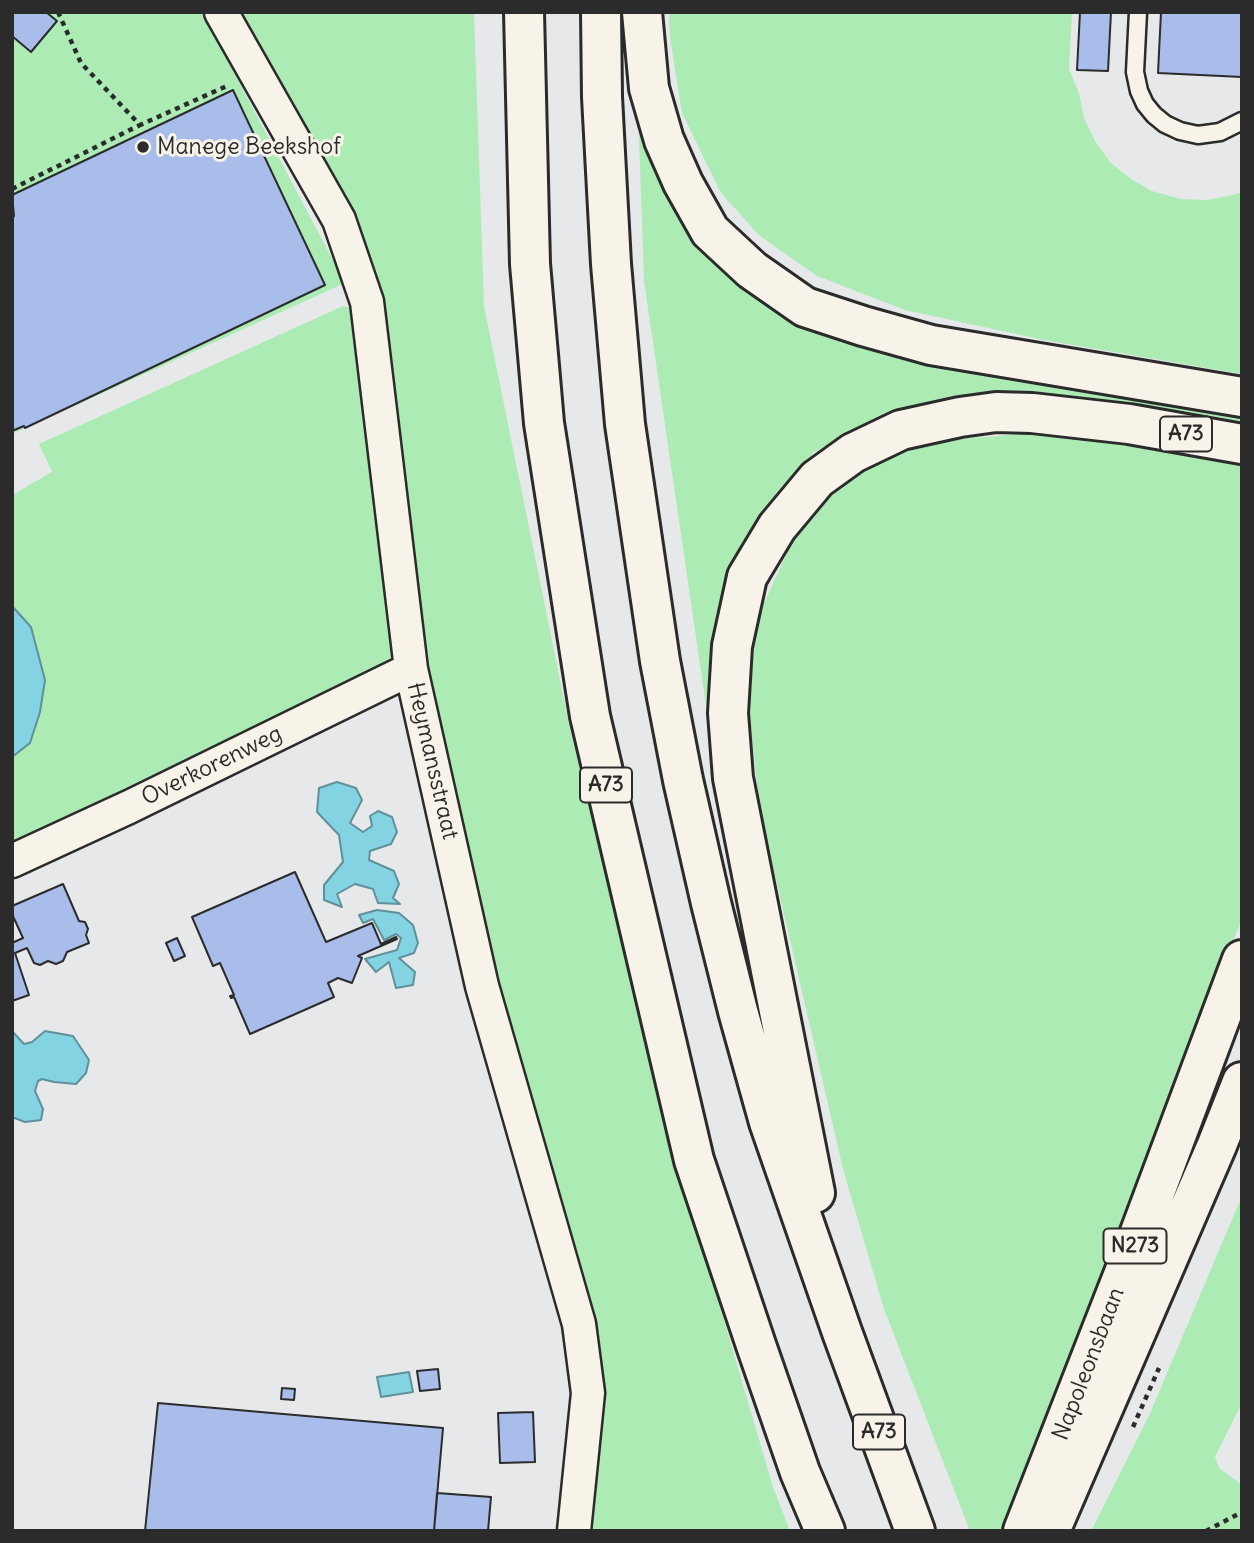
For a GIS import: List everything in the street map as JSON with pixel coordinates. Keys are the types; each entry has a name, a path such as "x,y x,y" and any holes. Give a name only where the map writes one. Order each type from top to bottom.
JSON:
{"main road":[{"name":"A73","path":"524,12 530,264 544,423 590,716 694,1160 800,1472 825,1531"},
{"name":"A73","path":"601,12 602,97 611,264 624,410 660,661 686,794 711,903 769,1122 915,1531"},
{"name":"A73","path":"642,12 649,88 664,140 703,219 710,231 752,270 806,307 863,327 930,345 1242,397"},
{"name":"A73","path":"842,1332 733,778 728,713 732,646 747,577 777,527 817,479 853,453 901,430 996,412 1032,413 1129,424 1242,444"},
{"name":"Napoleonsbaan","path":"1023,1531 1139,1235 1242,960"},
{"name":"Napoleonsbaan","path":"1050,1531 1242,1082"}],"street":[{"name":"Heymansstraat","path":"221,12 339,220 367,302 411,669 482,986 579,1324 588,1393 574,1531"},
{"name":"Overkorenweg","path":"12,861 411,669"}],"lane":[{"path":"1138,12 1135,72 1139,91 1154,115 1180,131 1198,135 1220,132 1242,121"}],"path":[{"path":"58,12 81,63 140,125"},
{"path":"12,189 140,125 255,73"},
{"path":"1206,1531 1242,1512"}],"green space":[{"name":"Manege Beekshof","path":"12,12 202,12 345,283 12,434"},
{"path":"233,12 474,12 484,306 570,729 678,1164 773,1487 790,1531 584,1531 597,1400 492,977 424,663 385,321 350,203"},
{"path":"669,12 1072,12 1069,69 1079,93 1084,118 1096,143 1111,163 1152,191 1181,199 1207,200 1242,192 1242,374 1044,340 905,310 817,276 760,236 721,193 682,113 670,38"},
{"path":"637,82 684,224 725,270 801,318 1242,408 1242,423 1169,412 993,397 903,408 814,452 776,493 734,564 716,650 710,733 644,281"},
{"path":"343,306 356,309 400,651 388,670 12,845 12,757 30,743 31,627 12,606 12,495 52,472 39,444"},
{"path":"1021,434 1144,443 1242,457 1242,918 1125,1225 1001,1531 970,1531 884,1309 843,1169 759,806 749,707 756,621 796,533 829,497 878,461 937,441"},
{"path":"1242,1196 1242,1403 1215,1457 1219,1468 1242,1485 1242,1531 1091,1531 1148,1418"}],"water":[{"path":"12,606 31,627 45,680 40,712 30,743 12,757"},
{"path":"337,782 356,788 362,800 350,823 363,832 372,826 370,816 378,811 392,817 397,832 391,844 370,851 369,860 394,871 399,884 393,898 400,904 378,903 373,889 355,884 337,894 342,907 324,900 324,885 343,862 339,835 317,812 319,788"},
{"path":"377,910 399,913 413,925 418,943 414,953 399,958 415,972 413,985 396,988 389,962 376,972 365,959 397,950 401,938 396,934 384,940 373,919 363,923 359,915"},
{"path":"12,1031 24,1044 32,1042 45,1031 73,1036 89,1060 86,1073 76,1084 42,1079 38,1081 35,1091 43,1109 41,1120 25,1122 12,1117"},
{"path":"409,1372 413,1392 381,1397 377,1377"}],"building":[{"path":"12,12 46,12 57,21 31,52 12,36"},
{"path":"1080,12 1111,12 1108,71 1077,70"},
{"path":"1161,12 1242,12 1242,77 1158,73"},
{"name":"Manege Beekshof","path":"233,90 325,285 25,428 24,426 12,431 12,195"},
{"path":"295,872 326,942 372,923 381,944 396,937 397,939 358,956 362,958 352,983 338,978 328,983 334,997 250,1034 234,997 230,996 234,995 220,963 213,966 192,917"},
{"path":"63,884 79,921 85,922 89,943 67,952 63,961 56,964 48,961 40,965 34,963 27,948 15,953 29,995 12,1001 12,943 23,938 12,914 12,906"},
{"path":"177,938 185,956 174,961 166,943"},
{"path":"438,1369 440,1389 420,1391 417,1371"},
{"path":"282,1388 295,1389 294,1400 281,1399"},
{"path":"158,1403 443,1428 434,1531 145,1531"},
{"path":"533,1412 535,1462 500,1463 498,1413"},
{"path":"437,1493 491,1497 488,1531 434,1531"}],"place":[{"name":"Manege Beekshof","path":"143,147"}]}
